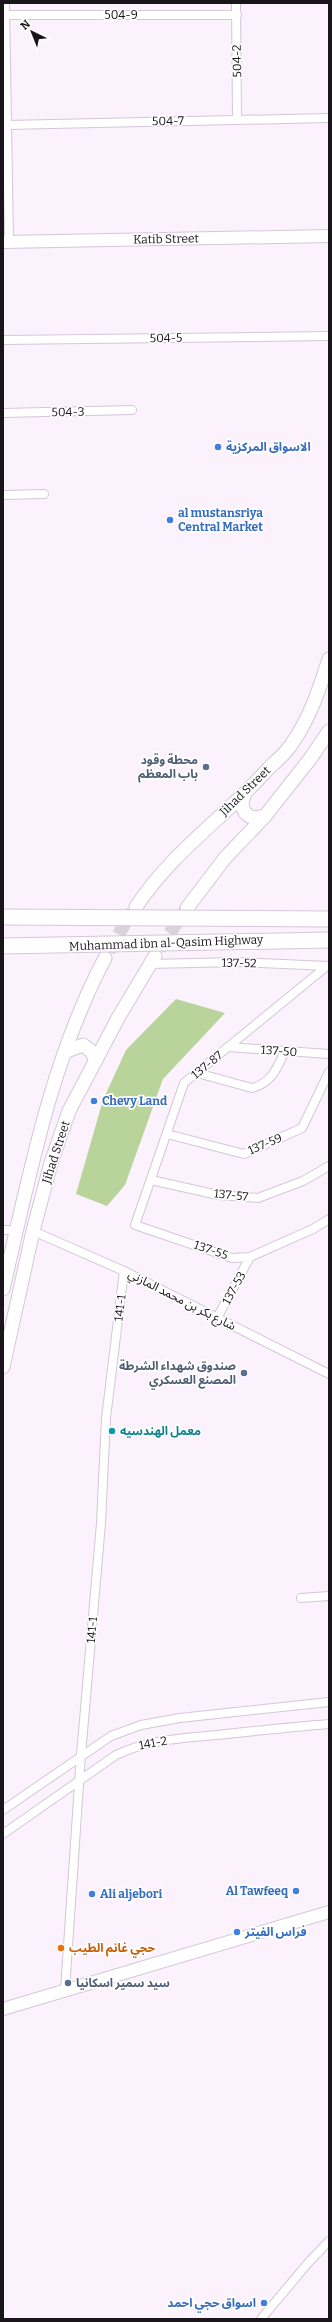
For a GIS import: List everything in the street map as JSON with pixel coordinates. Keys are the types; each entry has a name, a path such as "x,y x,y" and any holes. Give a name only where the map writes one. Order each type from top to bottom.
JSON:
{"highway":[{"name":"Muhammad ibn al-Qasim Highway","path":"3,917 329,920"},
{"name":"Muhammad ibn al-Qasim Highway","path":"3,946 329,940"}],"main road":[{"name":"Jihad Street","path":"136,907 143,895 196,838 245,794 290,746 311,713 329,659"},
{"path":"187,908 225,858 265,816 310,759 329,731"},
{"path":"245,794 242,805 245,812 254,818 265,816"},
{"name":"Jihad Street","path":"3,1289 16,1230 48,1103 80,1010 105,958"},
{"name":"Jihad Street","path":"3,1367 33,1230 51,1163 69,1111 152,960"},
{"path":"67,1051 83,1046 91,1051 96,1060"}],"street":[{"path":"5,3 4,59 7,125 6,242"},
{"name":"504-2","path":"236,3 238,120"},
{"name":"504-9","path":"5,15 236,15"},
{"name":"504-7","path":"7,125 329,118"},
{"name":"Katib Street","path":"6,242 329,236"},
{"name":"504-5","path":"3,340 329,336"},
{"name":"504-3","path":"3,414 132,410"},
{"path":"3,495 44,494"},
{"name":"137-52","path":"152,960 328,966"},
{"name":"137-87","path":"135,1225 184,1083 328,966"},
{"name":"137-50","path":"228,1047 329,1054"},
{"path":"197,1073 252,1088 271,1078 285,1051"},
{"name":"137-59","path":"167,1134 244,1154 302,1128 329,1072"},
{"name":"137-57","path":"151,1180 218,1195 258,1198 303,1181 329,1166"},
{"name":"137-55","path":"135,1225 232,1258 250,1258 313,1230 329,1219"},
{"path":"3,1230 16,1230"},
{"name":"شارع بكر بن محمد المازني","path":"33,1230 124,1271 329,1374"},
{"name":"137-53","path":"217,1318 250,1258"},
{"name":"141-1","path":"65,1990 81,1754 101,1523 106,1418 124,1271"},
{"path":"301,1598 329,1596"},
{"name":"141-2","path":"3,1810 81,1754 111,1736 140,1725 180,1718 329,1702"},
{"name":"141-2","path":"3,1834 116,1755 144,1743 329,1724"},
{"path":"3,2009 329,1912"},
{"path":"261,2319 308,2263 329,2241"}],"green space":[{"path":"176,999 225,1013 163,1079 125,1185 107,1206 76,1194 103,1100 126,1050"}],"tunnel":[{"path":"109,951 132,911"},
{"path":"159,949 185,911"}],"place":[{"name":"الاسواق المركزية","path":"218,447"},
{"name":"al mustansriya Central Market","path":"170,520"},
{"name":"محطة وقود باب المعظم","path":"206,767"},
{"name":"Chevy Land","path":"94,1101"},
{"name":"صندوق شهداء الشرطة المصنع العسكري","path":"244,1373"},
{"name":"معمل الهندسيه","path":"112,1431"},
{"name":"Al Tawfeeq","path":"296,1891"},
{"name":"Ali aljebori","path":"92,1894"},
{"name":"فراس الفيتر","path":"237,1932"},
{"name":"حجي غانم الطيب","path":"61,1948"},
{"name":"سيد سمير اسكانيا","path":"68,1983"},
{"name":"اسواق حجي احمد","path":"264,2303"}]}
